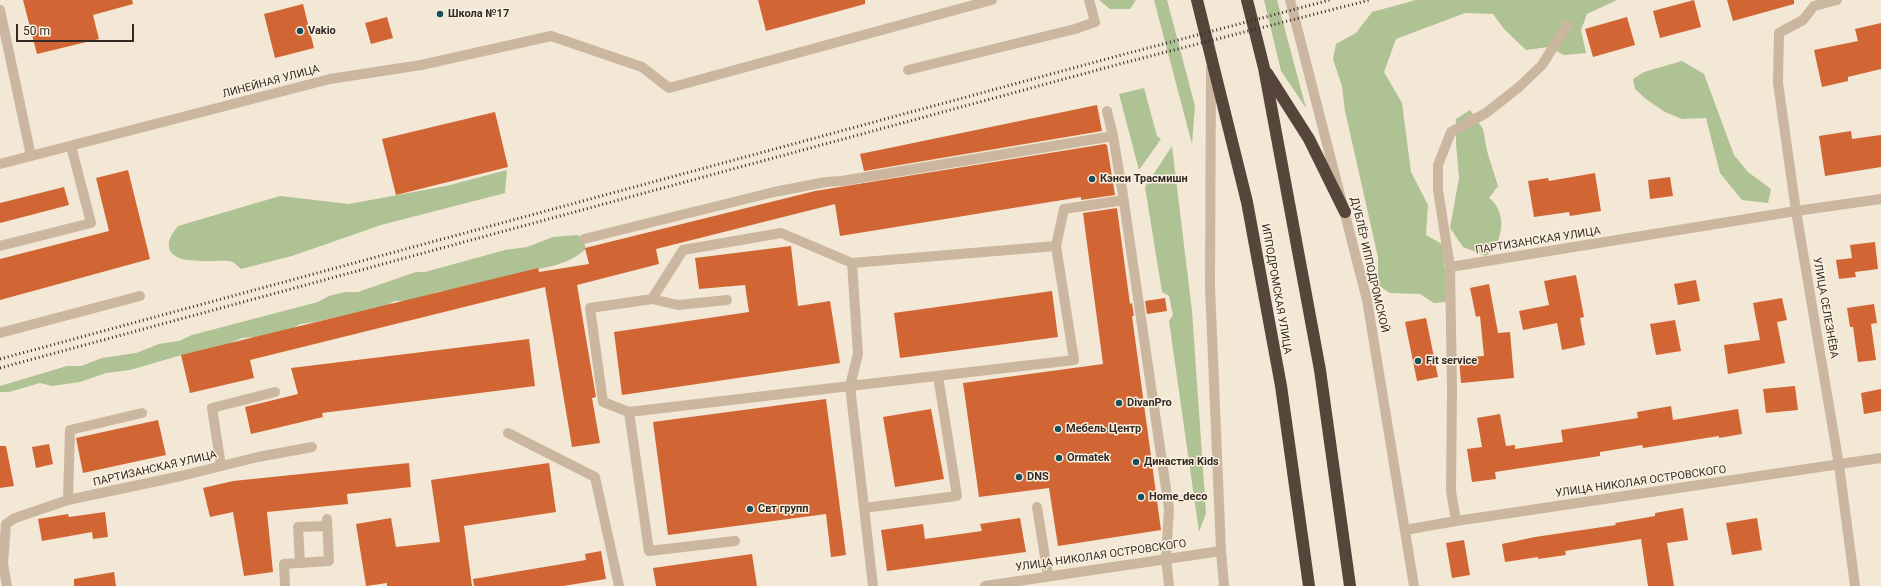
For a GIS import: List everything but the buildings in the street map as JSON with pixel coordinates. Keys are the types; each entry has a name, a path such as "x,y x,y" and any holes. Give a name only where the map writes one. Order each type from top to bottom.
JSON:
{"highway":[{"name":"ИППОДРОМСКАЯ УЛИЦА","path":"1197,0 1247,202 1280,386 1309,586"},
{"path":"1247,0 1264,68 1320,370 1350,586"},
{"path":"1264,68 1308,139 1345,212"}],"street":[{"name":"ЛИНЕЙНАЯ УЛИЦА","path":"0,164 330,79 421,65 551,36 642,67 669,88 992,0"},
{"path":"908,70 1075,29 1095,22 1089,0"},
{"name":"ДУБЛЁР ИППОДРОМСКОЙ","path":"1290,0 1367,300 1414,586"},
{"name":"УЛИЦА СЕЛЕЗНЁВА","path":"1837,0 1814,6 1803,20 1778,33 1778,83 1796,211 1839,465 1855,586"},
{"path":"0,10 31,156"},
{"path":"1456,521 1451,490 1452,389 1450,267 1438,190 1438,165 1451,132 1486,113 1519,87 1542,65 1566,24"},
{"path":"1211,60 1210,287 1221,551 1224,586"},
{"path":"1107,112 1113,136 1124,200 1169,509 1166,558 1169,586"},
{"path":"584,239 774,192 826,182 842,181 1113,136"},
{"path":"0,246 91,223 70,146"},
{"name":"ПАРТИЗАНСКАЯ УЛИЦА","path":"1450,267 1796,211 1881,199"},
{"path":"727,300 678,305 652,299 590,308 603,402 629,412 1074,360 1056,246 1064,209 1124,200"},
{"path":"652,299 683,250 781,233 852,263 1056,246"},
{"path":"852,263 858,354 850,386 873,586"},
{"path":"0,333 140,296"},
{"path":"864,508 957,496 938,376"},
{"path":"221,466 212,408 274,392"},
{"path":"629,412 649,551 735,541"},
{"path":"68,500 70,430 142,413"},
{"path":"508,433 595,477 619,586"},
{"name":"ПАРТИЗАНСКАЯ УЛИЦА","path":"3,522 68,500 258,457 312,447"},
{"name":"УЛИЦА НИКОЛАЯ ОСТРОВСКОГО","path":"1405,530 1456,521 1881,458"},
{"path":"1037,507 1048,576"},
{"path":"3,522 3,564 7,586"},
{"path":"285,586 284,564 300,563 329,561 327,522 298,527 300,563"},
{"name":"УЛИЦА НИКОЛАЯ ОСТРОВСКОГО","path":"986,586 1221,551"}],"green space":[{"path":"1099,0 1136,0 1130,9 1110,9"},
{"path":"1154,0 1167,0 1195,106 1192,144"},
{"path":"1264,0 1277,0 1306,108 1281,71"},
{"path":"1416,0 1617,0 1587,14 1581,30 1586,53 1564,55 1548,47 1526,50 1504,29 1493,14 1465,13 1396,39 1384,72 1402,103 1411,172 1428,205 1426,235 1442,244 1446,280 1446,302 1434,303 1420,294 1390,293 1378,285 1378,257 1345,111 1342,86 1333,59 1336,44 1356,33 1372,12"},
{"path":"1682,61 1704,74 1734,155 1748,172 1771,189 1768,203 1742,200 1720,173 1706,118 1682,119 1665,112 1646,99 1635,89 1633,79 1644,72"},
{"path":"1144,88 1157,136 1161,139 1139,170 1119,94"},
{"path":"1470,110 1483,129 1487,151 1498,186 1489,198 1499,210 1501,221 1500,233 1497,243 1486,256 1463,247 1450,228 1459,178 1456,143 1456,119"},
{"path":"1172,146 1192,311 1206,513 1199,532 1169,321 1173,315 1169,296 1162,292 1145,187"},
{"path":"507,170 505,193 381,225 292,256 241,269 231,261 182,259 175,256 170,250 169,242 178,226 280,196 349,204 446,186"},
{"path":"578,235 584,243 586,249 566,262 541,269 530,270 473,287 437,292 428,297 412,301 394,301 387,306 300,324 283,335 242,338 217,349 194,354 185,354 130,370 106,373 80,382 52,386 40,383 9,392 0,392 0,386 67,366 81,366 102,358 136,353 159,344 179,341 192,335 318,302 329,296 345,292 358,292 416,272 425,272 505,250 527,247 553,237"}],"railway":[{"path":"0,359 1125,54 1330,0"},
{"path":"0,368 1127,62 1370,0"}],"place":[{"name":"Школа №17","path":"440,14"},
{"name":"Vakio","path":"300,31"},
{"name":"Кэнси Трасмишн","path":"1092,179"},
{"name":"Fit service","path":"1418,361"},
{"name":"DivanPro","path":"1119,403"},
{"name":"Мебель Центр","path":"1058,429"},
{"name":"Ormatek","path":"1059,458"},
{"name":"Династия Kids","path":"1136,462"},
{"name":"DNS","path":"1019,477"},
{"name":"Home_deco","path":"1141,497"},
{"name":"Свт групп","path":"750,509"}]}
